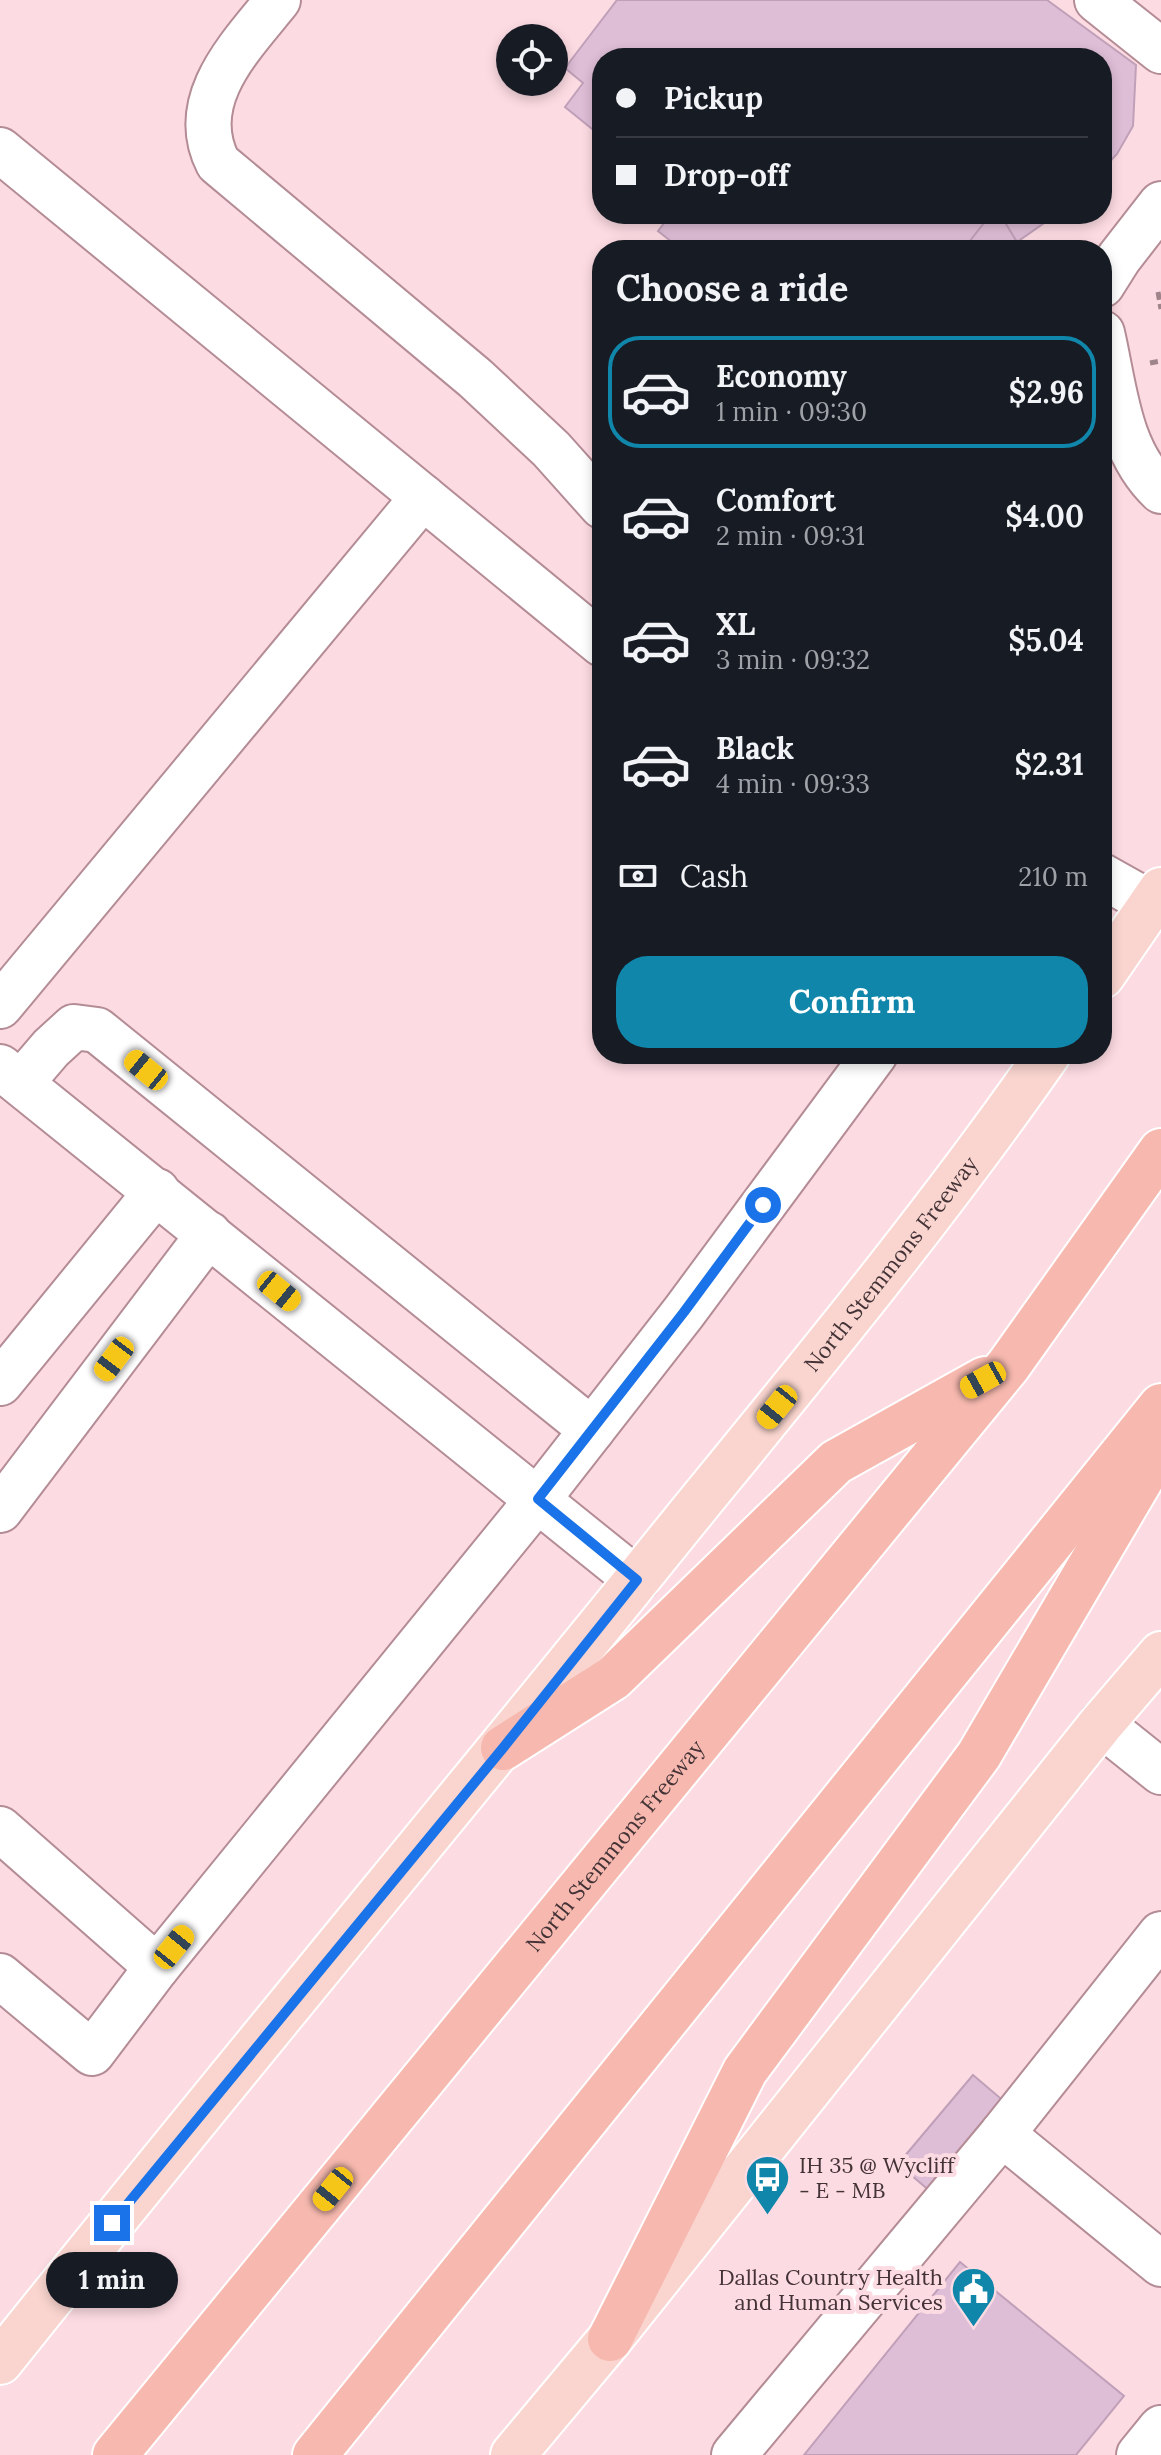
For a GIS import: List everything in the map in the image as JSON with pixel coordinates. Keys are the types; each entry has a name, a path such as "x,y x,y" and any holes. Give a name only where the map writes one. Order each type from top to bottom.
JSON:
{"highway":[{"name":"North Stemmons Freeway","path":"115,2455 1008,1366 1161,1151"},
{"path":"503,1748 613,1678 836,1462 1008,1366"},
{"path":"315,2455 1161,1406"},
{"path":"610,2339 745,2071 979,1755 1161,1445"}],"main road":[{"path":"1112,961 1156,897"},
{"name":"North Stemmons Freeway","path":"0,2362 149,2176 503,1748 857,1308 962,1173 1041,1064"},
{"path":"513,2455 610,2339 1101,1724 1161,1654"}],"lane":[{"path":"278,0 227,65 210,103 208,136 218,163 475,378 551,449 592,495"},
{"path":"1097,0 1161,51"},
{"path":"0,150 592,636"},
{"path":"1112,269 1161,204"},
{"path":"1112,381 1123,433 1141,468 1161,491"},
{"path":"0,1006 423,497"},
{"path":"1112,880 1156,897"},
{"path":"592,1430 97,1030 74,1027 51,1048 10,1075 637,1580"},
{"path":"0,1976 92,2053 157,1967 538,1499 684,1312 868,1064"},
{"path":"0,1383 157,1191"},
{"path":"0,1510 209,1234"},
{"path":"1101,1724 1161,1772"},
{"path":"0,1829 157,1967"},
{"path":"734,2455 1002,2134 1161,1934"},
{"path":"1002,2134 1161,2264"},
{"path":"1139,2455 1161,2428"}],"path":[{"path":"1158,292 1161,309"}],"building":[{"path":"617,0 1047,0 1136,65 1133,126 1112,159 1112,48 592,48 592,129 565,107 583,83 568,70 568,64"},
{"path":"663,224 983,224 971,240 669,240 658,231"},
{"path":"983,224 1007,224 1016,240 971,240"},
{"path":"1006,224 1043,224 1020,240 1016,240"},
{"path":"973,2075 1006,2103 931,2192 898,2164"},
{"name":"Dallas Country Health and Human Services","path":"960,2262 1124,2396 1076,2455 804,2455"}],"place":[{"name":"IH 35 @ Wycliff - E - MB","path":"768,2217"},
{"name":"Dallas Country Health and Human Services","path":"974,2329"}],"route":[{"path":"112,2223 597,1633 637,1580 538,1499 763,1205"}]}
